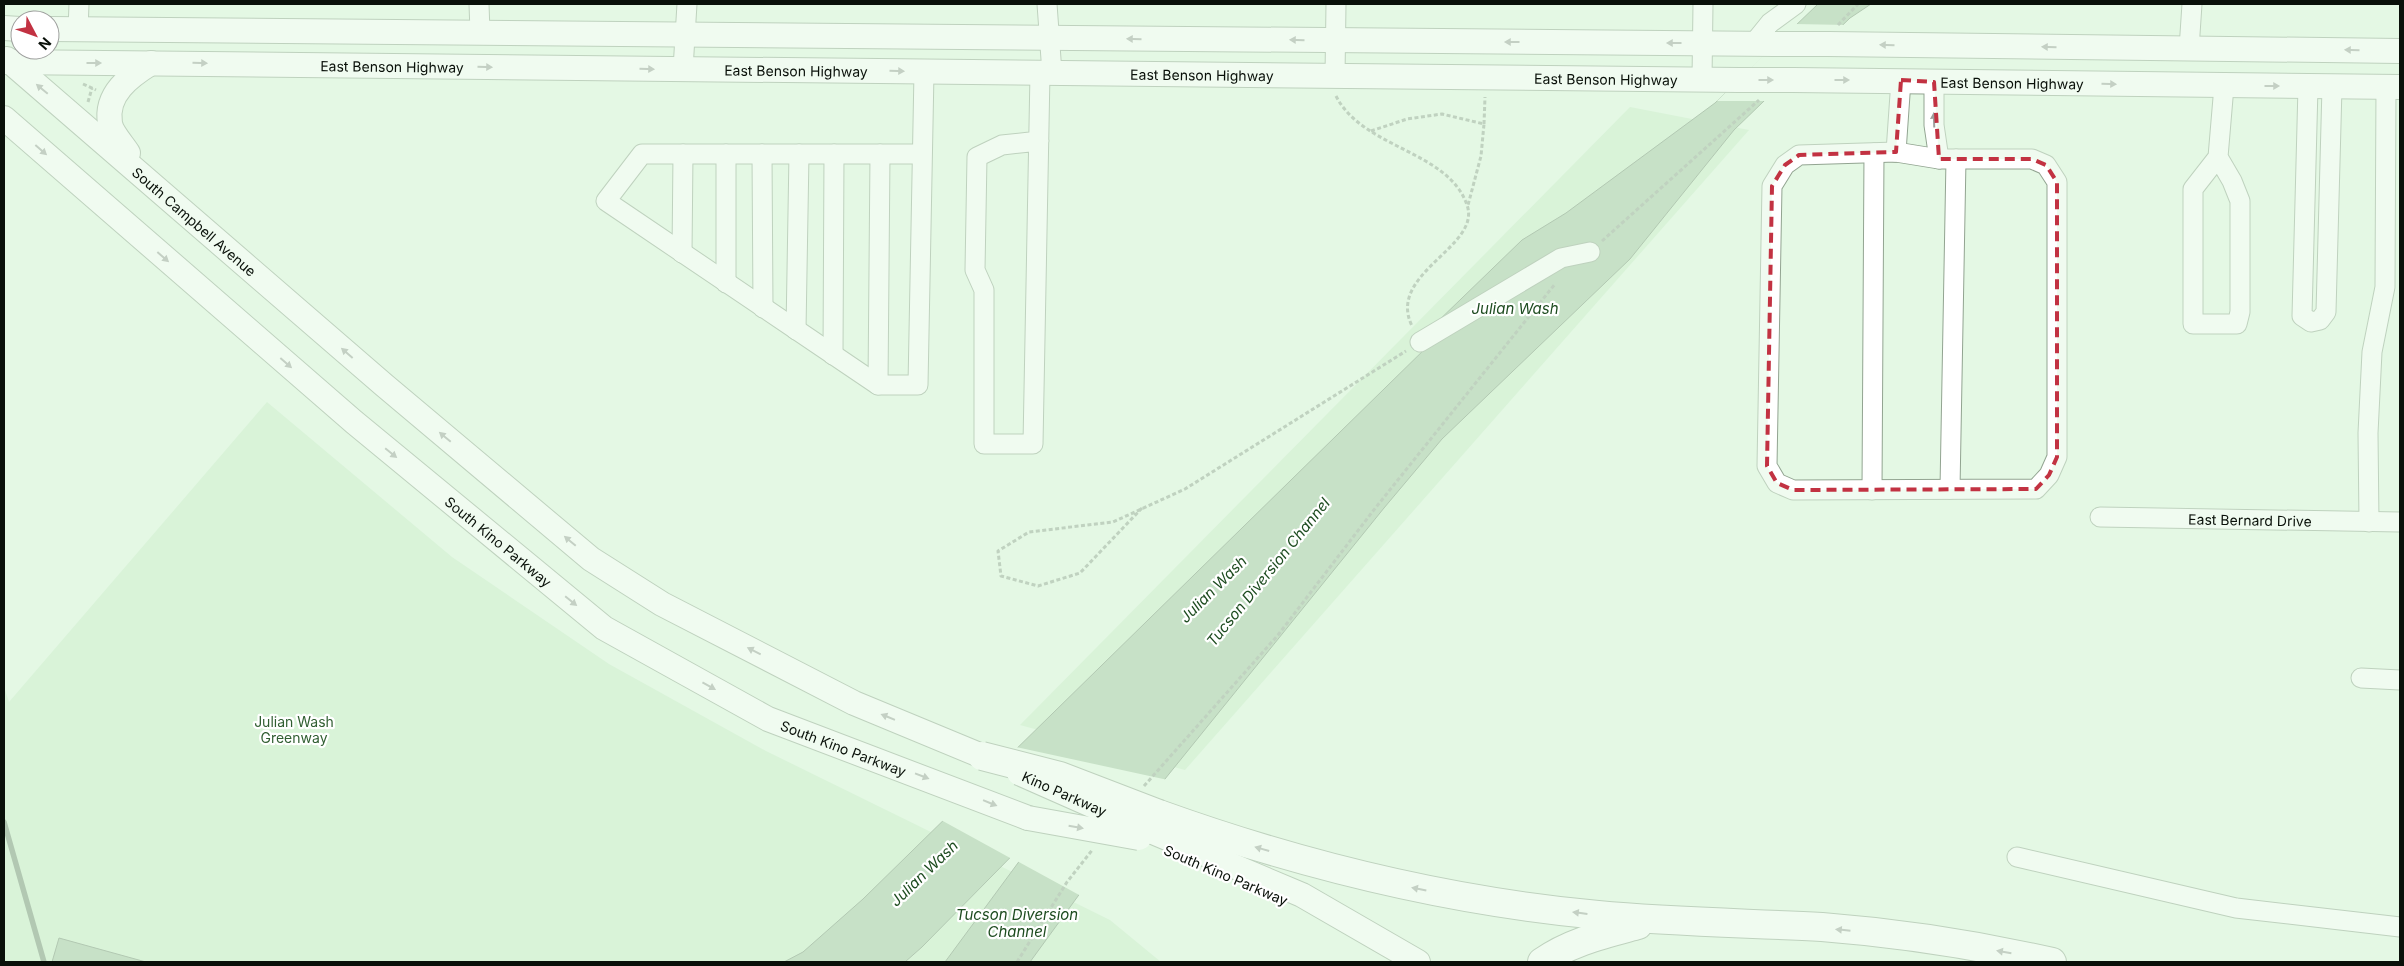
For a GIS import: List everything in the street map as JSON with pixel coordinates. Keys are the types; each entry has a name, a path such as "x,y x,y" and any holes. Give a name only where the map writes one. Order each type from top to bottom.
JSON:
{"highway":[{"path":"982,756 1060,776 1148,827 1266,850 1403,886 1497,903 1599,915 1893,934 2007,952 2052,962"},
{"path":"1542,962 1555,953 1600,935 1664,919"}],"main road":[{"path":"60,29 1703,44 1764,44 1831,36 2190,49 2400,51"},
{"path":"2156,48 2157,85"},
{"name":"East Benson Highway","path":"6,60 924,72 1901,80 1934,82 2393,87"},
{"name":"South Campbell Avenue","path":"6,60 384,385 591,559 662,604 854,703 982,756"},
{"path":"140,174 110,124 110,108 126,79 151,63"},
{"name":"South Kino Parkway","path":"4,118 354,422 604,628 768,718 1028,818 1148,827 1302,895 1418,962"},
{"name":"South Kino Parkway","path":"1148,827 1353,937 1391,962"}],"street":[{"path":"78,30 79,4"},
{"path":"479,4 480,32"},
{"path":"683,69 687,4"},
{"path":"1335,76 1336,4"},
{"path":"1702,79 1704,4"},
{"path":"1764,44 1770,23 1796,4"},
{"path":"2190,49 2192,4"},
{"path":"1039,141 1002,145 977,157 975,270 984,290 984,444 1033,444 1039,141 1049,38 1047,6"},
{"path":"922,154 642,154 606,201 878,385 918,385 924,72"},
{"path":"1896,152 1901,80"},
{"path":"1934,82 1934,125 1947,159 1950,489"},
{"path":"2218,157 2232,181 2240,202 2240,312 2237,324 2193,324 2193,189 2218,157 2224,86"},
{"path":"2308,86 2302,316 2311,322 2320,320 2326,312 2332,87"},
{"path":"2369,522 2368,433 2372,352 2385,286 2393,270 2393,87"},
{"path":"1896,152 1947,159 2032,159 2046,165 2057,182 2057,458 2050,475 2036,489 1793,490 1777,483 1767,466 1772,186 1785,165 1800,155 1874,153 1896,152"},
{"path":"1872,490 1874,153"},
{"path":"682,253 683,154"},
{"path":"726,154 726,283"},
{"path":"762,154 763,308"},
{"path":"796,330 799,154"},
{"path":"833,355 834,154"},
{"path":"878,385 880,154"},
{"path":"1420,342 1561,258 1590,252"},
{"name":"East Bernard Drive","path":"2100,517 2400,522"},
{"path":"2361,678 2400,680"},
{"path":"2017,857 2236,908 2400,927"}],"path":[{"path":"1831,36 1858,4"},
{"path":"1335,76 1334,94 1339,104 1370,131 1439,169 1462,192 1468,207"},
{"path":"1142,508 1080,573 1038,586 1001,576 998,551 1029,532 1113,522 1142,508 1185,489 1420,342 1408,319 1408,295 1416,283 1458,238 1467,222 1468,207 1481,156 1486,77"},
{"path":"87,104 92,88"},
{"path":"1590,252 1766,93"},
{"path":"1370,131 1407,119 1442,114 1484,124"},
{"path":"1143,787 1278,635 1373,511 1558,282"},
{"path":"1017,962 1067,882 1096,846"}],"highlighted area":[{"path":"1901,80 1934,82 1939,159 2032,159 2046,165 2057,182 2057,457 2049,475 2036,489 1793,490 1777,483 1767,466 1772,186 1785,165 1799,155 1896,152"}],"green space":[{"path":"1630,107 1749,130 1185,770 1020,725"},
{"name":"Julian Wash Greenway","path":"267,402 452,557 609,664 766,751 1110,920 1161,962 4,962 4,687 9,702"}],"water":[{"name":"Julian Wash","path":"1818,4 1871,4 1850,18 1734,130 1630,259 1442,439 1148,800 1030,962 945,962 1057,810 905,962 784,962 803,952 863,899 1432,342 1431,328 1522,240 1566,213 1715,103"},
{"path":"59,938 146,962 52,962"}],"pier":[{"path":"1795,24 1847,25 1768,101 1717,101"},
{"path":"1016,747 1168,780 1081,896 1017,861 1037,834 1012,859 941,820"}],"waterway":[{"path":"4,822 44,962"}],"water label":[{"name":"Tucson Diversion Channel","path":"1268,572"},
{"name":"Tucson Diversion Channel","path":"1017,922"}]}
